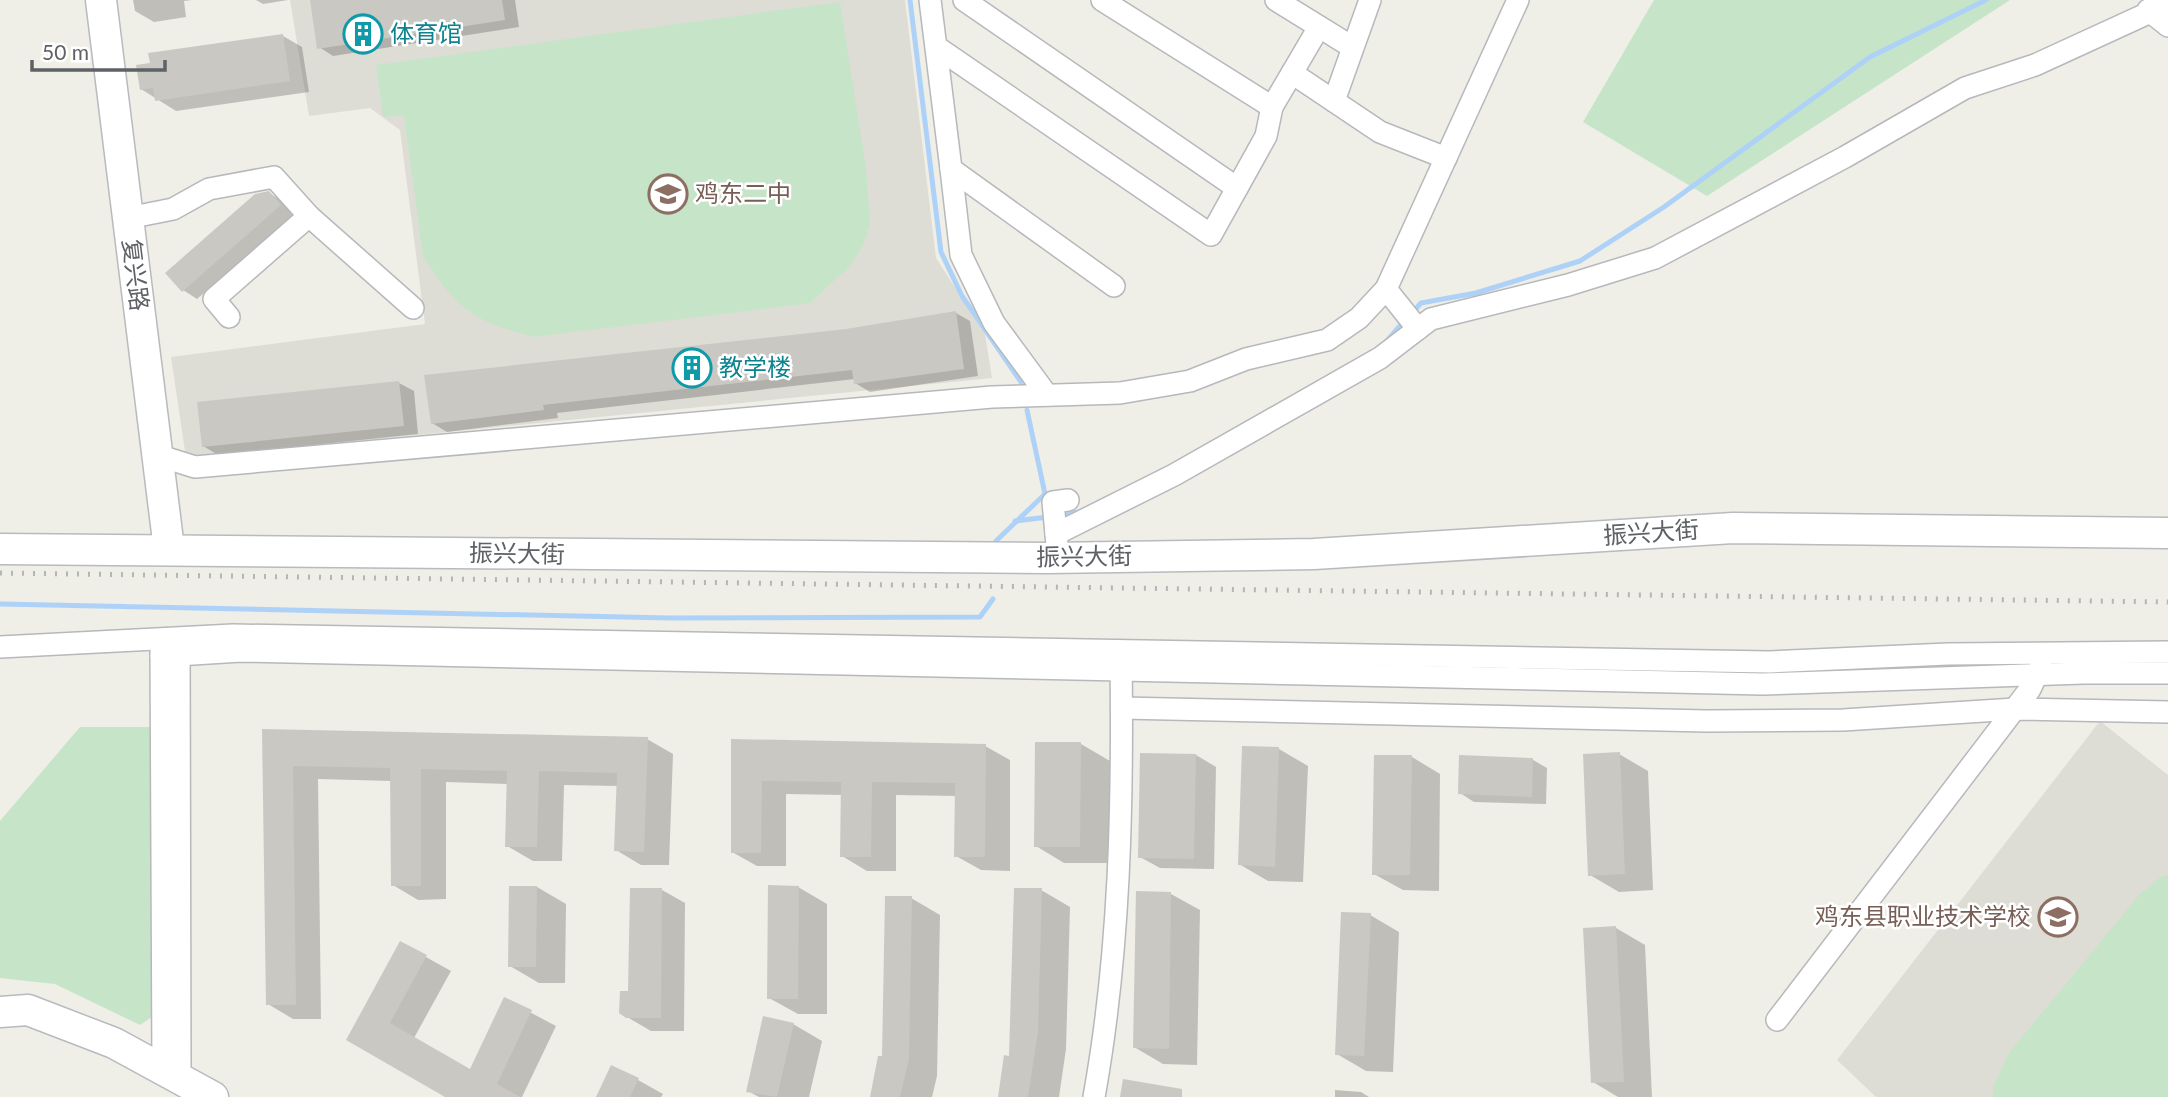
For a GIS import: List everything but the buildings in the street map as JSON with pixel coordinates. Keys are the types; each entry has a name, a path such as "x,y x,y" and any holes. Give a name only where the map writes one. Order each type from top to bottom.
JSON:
{"street":[{"name":"复兴路","path":"101,0 169,549"},
{"path":"930,0 938,48 961,255 995,323 1047,395"},
{"path":"964,0 1237,188"},
{"path":"1102,0 1272,107"},
{"path":"1276,0 1352,47"},
{"path":"1334,101 1370,0"},
{"path":"157,455 195,467 992,397 1120,393 1190,381 1246,359 1327,340 1359,318 1386,289 1518,0"},
{"path":"1068,500 1053,502 1057,546 1174,475 1380,358 1432,319 1567,285 1655,258 1845,157 1965,88 2035,65 2147,10 2168,4"},
{"path":"2147,10 2168,26"},
{"path":"938,48 1211,235 1266,136 1272,107 1319,27"},
{"path":"1292,73 1380,132 1446,158"},
{"path":"951,169 1114,286"},
{"path":"128,218 173,209 209,189 274,177 309,216 414,308"},
{"path":"229,317 214,299 309,216"},
{"path":"1386,289 1418,329"},
{"name":"振兴大街","path":"0,549 1057,546 1314,554 1734,528 2168,533"},
{"path":"167,644 233,635 1769,662 2168,652"},
{"path":"167,644 172,1074"},
{"path":"0,647 167,644 241,651 1763,684 2039,674 2168,673"},
{"path":"1094,1097 1102,1051 1119,873 1121,649"},
{"path":"1777,1020 2015,709 2039,674 2045,653"},
{"path":"1122,708 1707,721 1843,720 2015,709 2168,712"},
{"path":"0,1012 28,1010 114,1043 214,1097"}],"shaded area":[{"name":"鸡东二中","path":"290,0 905,0 936,258 985,334 992,378 186,458 171,357 425,324 400,130 370,108 309,116"},
{"name":"鸡东县职业技术学校","path":"2100,721 2168,775 2168,1097 1876,1097 1837,1060"}],"green space":[{"path":"1654,0 2010,0 1707,196 1583,122"},
{"path":"840,2 866,168 870,224 863,246 850,266 810,303 534,337 496,325 468,311 446,289 423,256 404,115 383,117 376,65"},
{"path":"80,727 151,727 153,1016 140,1025 55,984 0,978 0,821"},
{"path":"2168,875 2168,1097 1993,1097 1993,1087 2009,1053 2139,895 2162,876"}],"waterway":[{"path":"910,0 941,252 962,296 1021,382"},
{"path":"1412,313 1421,303 1476,293 1580,261 1664,207 1870,57 1986,0"},
{"path":"1386,342 1405,320"},
{"path":"996,541 1045,494 1027,410"},
{"path":"1058,515 1079,512"},
{"path":"1015,521 1048,517"},
{"path":"0,604 670,618 980,617 993,599"}],"railway":[{"path":"0,573 2168,602"}],"place":[{"name":"体育馆","path":"363,34"},
{"name":"鸡东二中","path":"668,194"},
{"name":"教学楼","path":"692,368"},
{"name":"鸡东县职业技术学校","path":"2058,917"}]}
